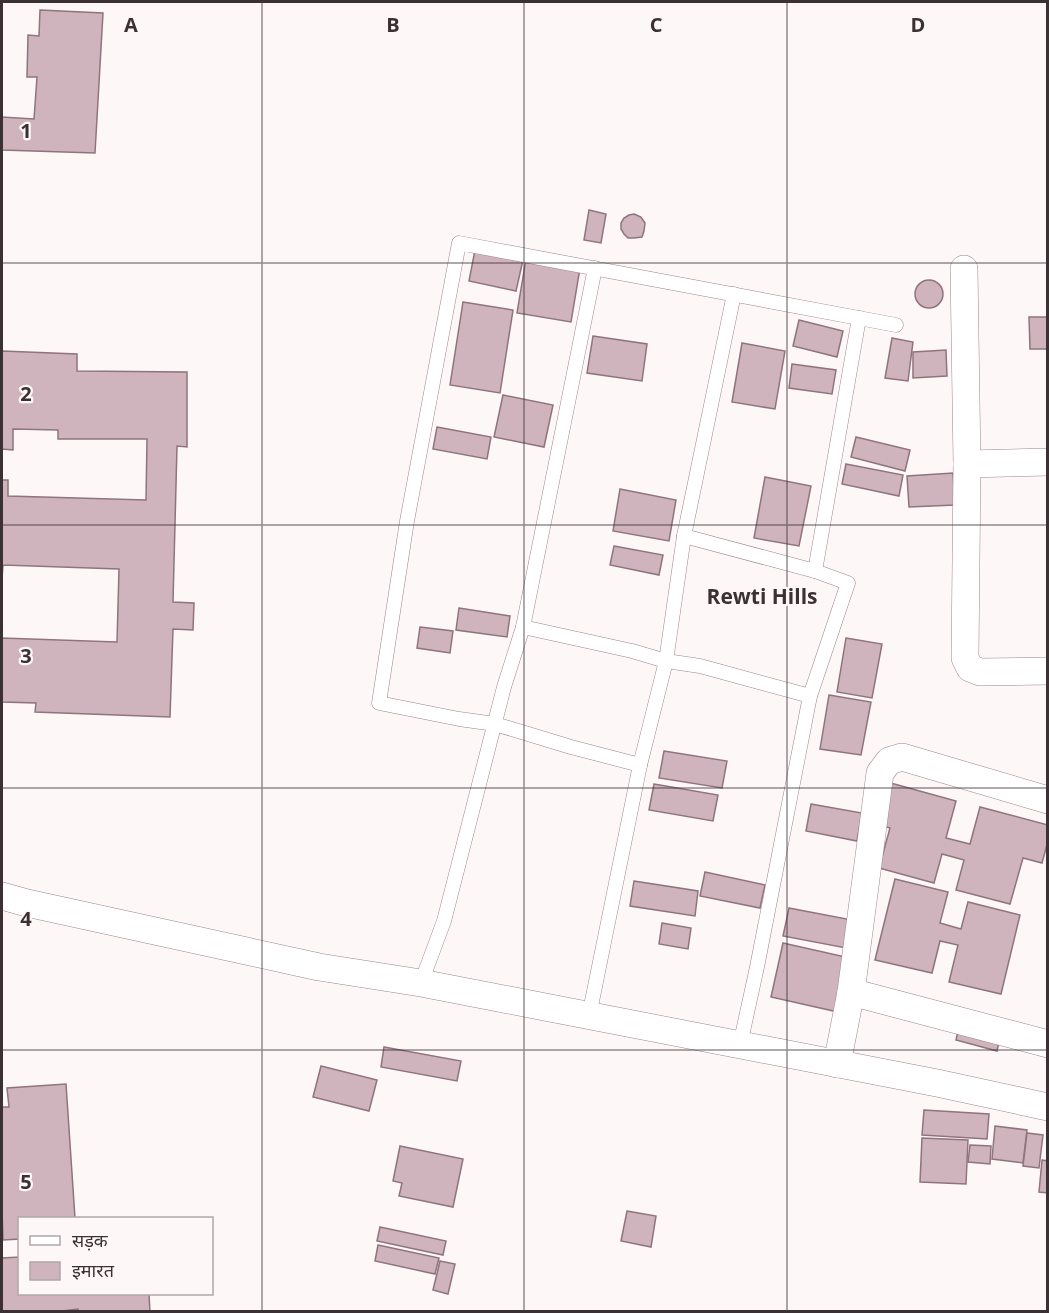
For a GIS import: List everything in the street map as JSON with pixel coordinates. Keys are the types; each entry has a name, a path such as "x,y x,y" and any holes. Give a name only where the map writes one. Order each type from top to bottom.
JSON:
{"street":[{"path":"964,269 967,464 965,658 970,668 980,672 1047,671"},
{"path":"967,464 1047,462"},
{"path":"837,1064 851,992 880,773 889,761 902,757 1047,800"},
{"path":"2,896 319,967 421,983 937,1083 1047,1107"},
{"path":"851,992 1047,1044"}],"lane":[{"path":"640,765 495,724 379,703 407,522 459,243 896,325"},
{"path":"421,983 444,921 495,724 523,627 595,268"},
{"path":"589,1016 640,765 666,661 684,536 734,294"},
{"path":"815,572 859,318"},
{"path":"684,536 848,583 810,696 740,1045"},
{"path":"523,627 632,651 666,661 700,666 810,696"}],"building":[{"path":"40,10 103,13 95,153 2,150 2,117 34,119 37,77 27,77 28,35 39,36"},
{"path":"589,210 606,214 601,243 584,240"},
{"path":"634,214 641,217 645,223 644,231 642,237 628,238 621,229 621,223 624,218"},
{"path":"475,250 523,260 516,291 469,281"},
{"path":"526,259 580,268 571,322 517,313"},
{"path":"929,280 939,284 943,294 939,304 929,308 919,304 915,294 919,284"},
{"path":"463,302 513,310 500,393 450,385"},
{"path":"1029,317 1048,317 1048,349 1030,349"},
{"path":"799,320 843,331 837,357 793,346"},
{"path":"593,336 647,344 642,381 587,373"},
{"path":"892,338 913,342 908,381 885,378"},
{"path":"742,343 785,351 775,409 732,402"},
{"path":"946,350 947,376 913,378 913,352"},
{"path":"2,351 77,354 77,371 187,372 187,447 177,446 173,602 194,603 193,630 173,629 170,717 35,712 36,703 2,702 2,638 117,642 119,569 3,565 2,578 2,480 8,480 8,496 146,500 147,439 58,439 58,430 13,429 13,450 2,449"},
{"path":"792,364 836,370 832,394 789,388"},
{"path":"503,395 553,405 544,447 494,437"},
{"path":"437,427 491,437 487,459 433,449"},
{"path":"856,437 910,450 905,471 851,457"},
{"path":"846,464 903,475 899,496 842,484"},
{"path":"953,473 955,505 909,507 907,476"},
{"path":"765,477 811,486 799,546 754,538"},
{"path":"620,489 676,500 669,541 613,531"},
{"path":"614,546 663,555 659,575 610,565"},
{"path":"459,608 510,616 507,637 456,630"},
{"path":"420,627 453,631 450,653 417,648"},
{"path":"846,638 882,644 872,698 837,692"},
{"path":"829,695 871,702 861,755 820,749"},
{"path":"664,751 727,761 722,788 659,778"},
{"path":"887,782 956,801 946,838 970,844 980,807 1048,825 1048,841 1042,863 1023,858 1010,904 956,890 964,860 942,854 934,883 879,868 890,828 876,824"},
{"path":"654,784 718,795 713,821 649,810"},
{"path":"811,804 862,813 857,841 806,831"},
{"path":"705,872 765,885 760,908 700,896"},
{"path":"895,879 948,892 940,923 961,929 968,902 1020,915 1001,994 949,982 958,945 940,941 932,973 875,960"},
{"path":"634,881 698,891 695,916 630,906"},
{"path":"789,908 852,920 846,948 783,936"},
{"path":"662,923 691,928 688,949 659,944"},
{"path":"783,943 850,958 838,1012 771,997"},
{"path":"959,1026 1000,1037 997,1051 956,1040"},
{"path":"384,1047 461,1061 457,1081 381,1067"},
{"path":"321,1066 377,1080 369,1111 313,1097"},
{"path":"66,1084 75,1217 18,1217 18,1239 3,1240 2,1107 9,1107 7,1088"},
{"path":"924,1110 989,1114 987,1139 922,1135"},
{"path":"995,1126 1027,1130 1023,1163 992,1159"},
{"path":"1027,1133 1043,1135 1039,1168 1023,1166"},
{"path":"922,1138 968,1140 966,1184 920,1182"},
{"path":"970,1145 991,1146 990,1164 968,1162"},
{"path":"400,1146 463,1159 453,1207 399,1196 402,1183 393,1181"},
{"path":"1042,1160 1048,1161 1048,1193 1039,1192"},
{"path":"627,1211 656,1216 651,1247 621,1241"},
{"path":"380,1227 446,1241 443,1255 377,1241"},
{"path":"378,1245 439,1258 435,1274 375,1261"},
{"path":"18,1257 18,1295 149,1295 150,1312 79,1312 78,1309 54,1312 2,1312 2,1258"},
{"path":"440,1261 455,1264 448,1294 433,1290"}],"district":[{"name":"Rewti Hills","path":"762,597"}]}
